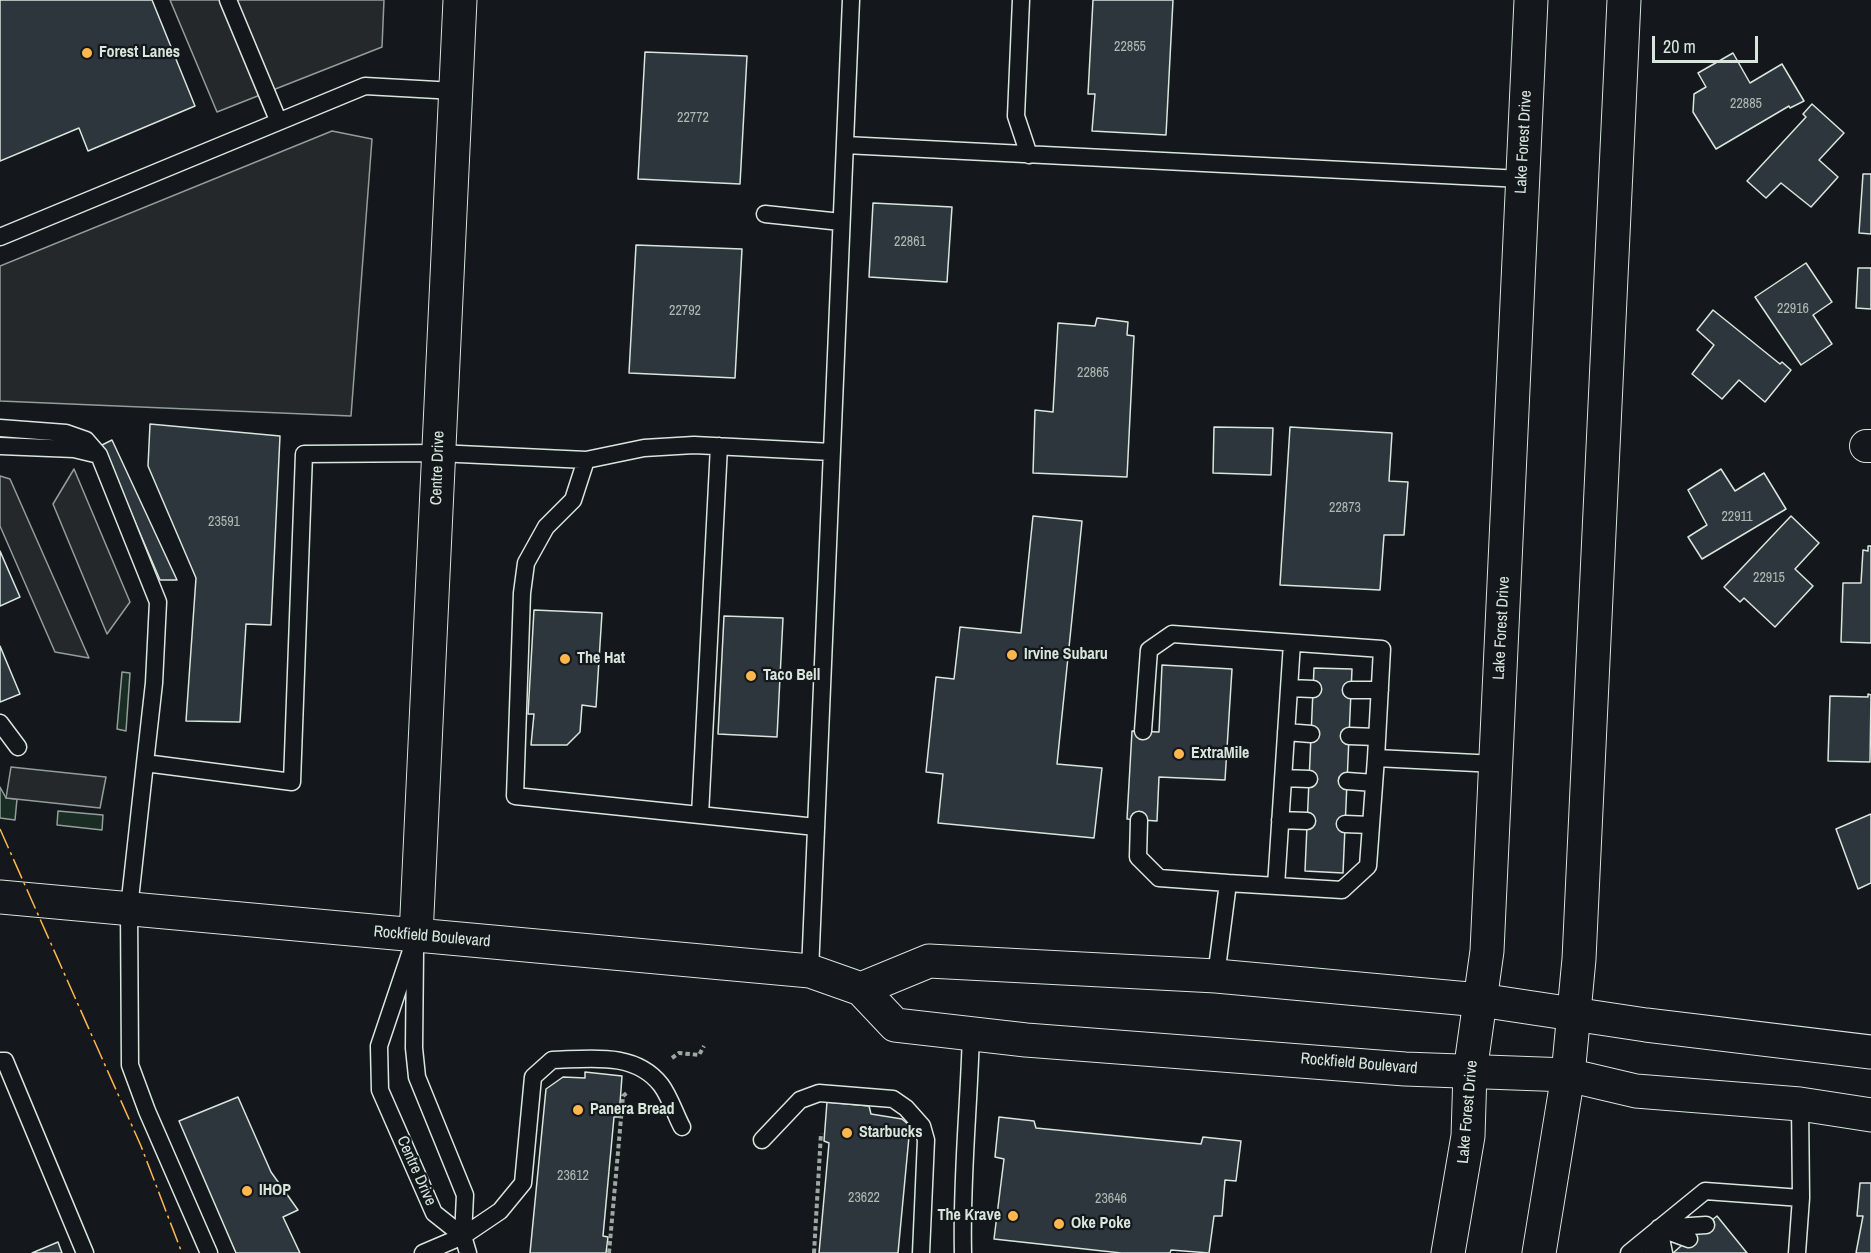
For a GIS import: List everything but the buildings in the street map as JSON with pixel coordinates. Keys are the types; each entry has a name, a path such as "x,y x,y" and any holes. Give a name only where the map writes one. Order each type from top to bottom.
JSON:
{"main road":[{"name":"Centre Drive","path":"416,936 460,0"},
{"name":"Lake Forest Drive","path":"1448,1253 1468,1136 1470,1072 1487,951 1530,0"},
{"path":"1539,1253 1568,1075 1574,1014 1585,841 1624,0"},
{"name":"Rockfield Boulevard","path":"0,897 810,971 861,989 895,1025 1026,1040 1470,1072 1568,1075 1636,1091 1800,1104 1871,1115"},
{"path":"861,989 929,961 1216,976 1480,1000 1871,1052"}],"lane":[{"path":"228,0 278,120"},
{"path":"810,971 851,0"},
{"path":"1021,0 1016,116 1029,155"},
{"path":"0,237 278,120 365,86 455,91"},
{"path":"845,145 1522,179"},
{"path":"765,214 842,222"},
{"path":"0,429 66,433 86,440 99,455 158,602 154,683 129,908 130,1065 147,1111 209,1253"},
{"path":"0,446 74,449 99,455"},
{"path":"145,763 292,782 304,454 438,453 586,460 644,448 719,446 832,452"},
{"path":"700,815 719,446"},
{"path":"586,460 573,501 546,527 526,563 522,593 515,796 816,827"},
{"path":"1139,820 1138,857 1159,878 1342,890 1368,866 1382,649 1172,634 1149,650 1143,731"},
{"path":"1276,886 1292,643"},
{"path":"1290,688 1313,689"},
{"path":"1351,690 1380,690"},
{"path":"0,723 18,747"},
{"path":"1286,732 1311,734"},
{"path":"1349,736 1377,737"},
{"path":"1376,758 1496,764"},
{"path":"1283,778 1309,779"},
{"path":"1347,781 1374,783"},
{"path":"1280,820 1307,821"},
{"path":"1346,824 1370,825"},
{"path":"1216,976 1227,883"},
{"name":"Centre Drive","path":"416,936 379,1046 380,1090 434,1213 463,1236"},
{"name":"Centre Drive","path":"416,936 414,1048 417,1077 465,1195 463,1236"},
{"path":"963,1253 962,1209 968,1134 971,1033"},
{"path":"423,1253 463,1236 500,1211 523,1183 533,1077 552,1060 617,1059 648,1072 661,1086 682,1127"},
{"path":"0,1061 5,1061 85,1253"},
{"path":"762,1140 800,1100 819,1093 893,1099 906,1108 922,1126 926,1140 921,1253"},
{"path":"1797,1253 1801,1198 1800,1104"},
{"path":"1629,1253 1705,1191 1801,1198"},
{"path":"1659,1228 1706,1225"},
{"path":"1659,1228 1689,1239"},
{"path":"1650,1253 1659,1228"},
{"path":"1659,1228 1664,1253"},
{"path":"463,1236 468,1253"}],"path":[{"path":"670,1060 679,1053 699,1055 704,1046"},
{"path":"609,1253 623,1096 633,1089"},
{"path":"814,1253 821,1133"}],"green space":[{"path":"122,672 130,673 126,731 117,729"},
{"path":"0,787 6,798 17,799 15,820 0,818"},
{"path":"58,811 103,815 102,830 57,825"}],"shaded area":[{"path":"170,0 384,0 382,47 217,112"},
{"path":"332,131 372,139 351,416 0,401 0,266"},
{"path":"74,469 130,602 107,634 53,504"},
{"path":"0,476 10,479 89,658 55,652 0,526"},
{"path":"11,767 106,777 100,808 6,798"}],"power":[{"path":"0,829 141,1146 182,1253"}],"place":[{"name":"Forest Lanes","path":"87,53"},
{"name":"Irvine Subaru","path":"1012,655"},
{"name":"The Hat","path":"565,659"},
{"name":"Taco Bell","path":"751,676"},
{"name":"ExtraMile","path":"1179,754"},
{"name":"Panera Bread","path":"578,1110"},
{"name":"Starbucks","path":"847,1133"},
{"name":"IHOP","path":"247,1191"},
{"name":"The Krave","path":"1013,1216"},
{"name":"Oke Poke","path":"1059,1224"}]}
